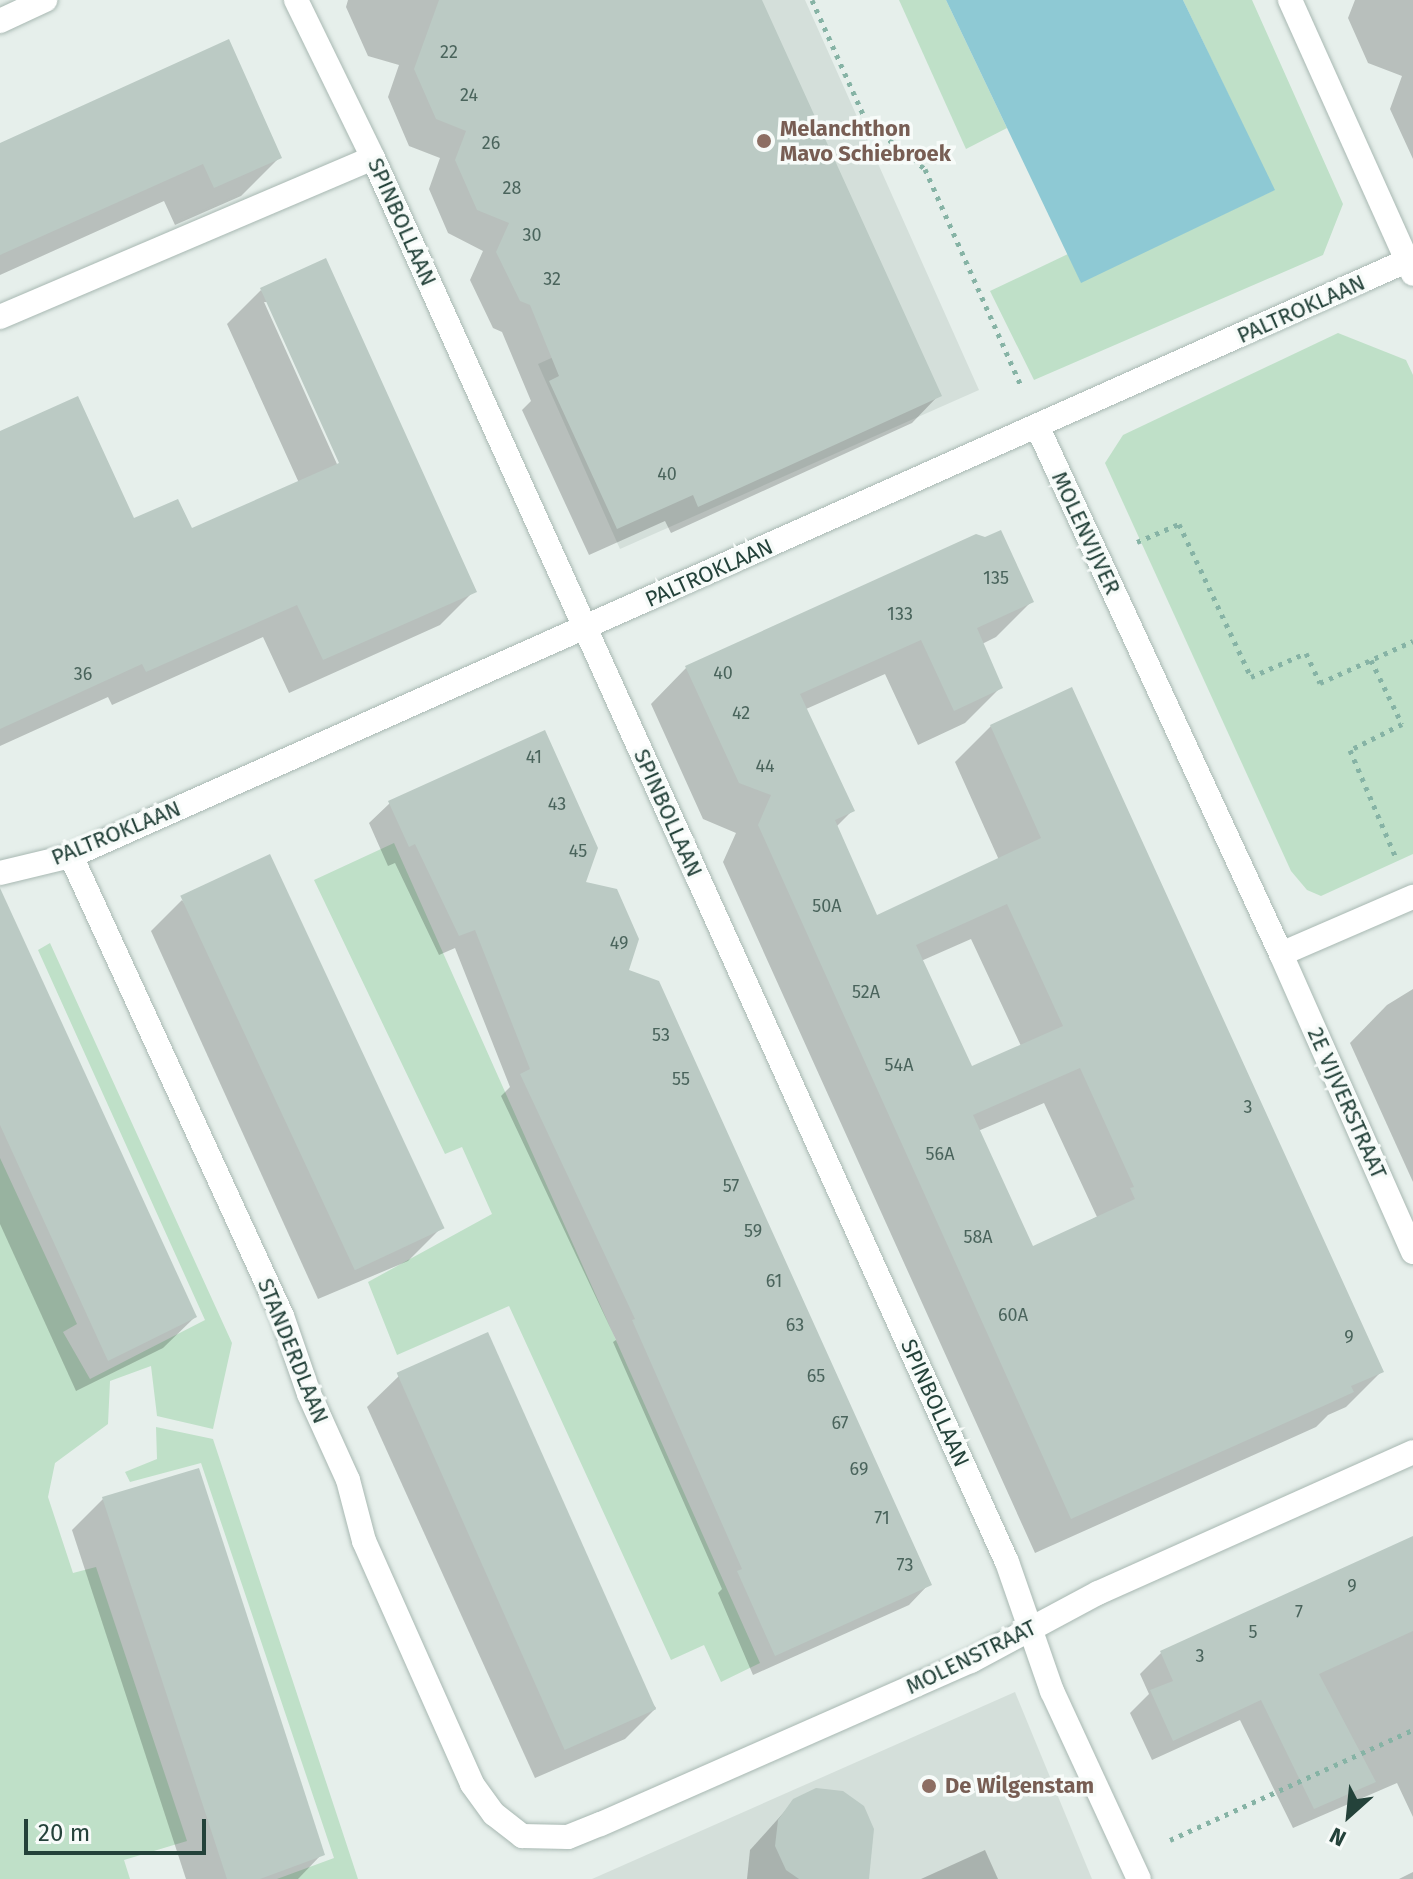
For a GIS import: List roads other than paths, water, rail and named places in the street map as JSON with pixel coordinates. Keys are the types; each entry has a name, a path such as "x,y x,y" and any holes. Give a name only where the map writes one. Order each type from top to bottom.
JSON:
{"street":[{"path":"0,21 45,0"},
{"name":"SPINBOLLAAN","path":"296,0 373,158 1000,1547 1052,1691 1134,1869"},
{"path":"1290,0 1411,265"},
{"path":"0,317 373,158"},
{"name":"PALTROKLAAN","path":"0,873 71,856 1411,265"},
{"name":"MOLENVIJVER","path":"1038,428 1281,954"},
{"name":"STANDERDLAAN","path":"71,856 282,1316 309,1394 348,1480 364,1541 472,1784 494,1814 522,1836"},
{"path":"1281,954 1413,897"},
{"name":"2E VIJVERSTRAAT","path":"1281,954 1413,1252"},
{"name":"MOLENSTRAAT","path":"522,1836 568,1837 601,1824 971,1661 1098,1593 1413,1452"}],"water":[{"path":"946,0 1183,0 1275,190 1081,283"}],"place":[{"name":"Melanchthon Mavo Schiebroek","path":"764,141"},
{"name":"De Wilgenstam","path":"929,1786"}]}
